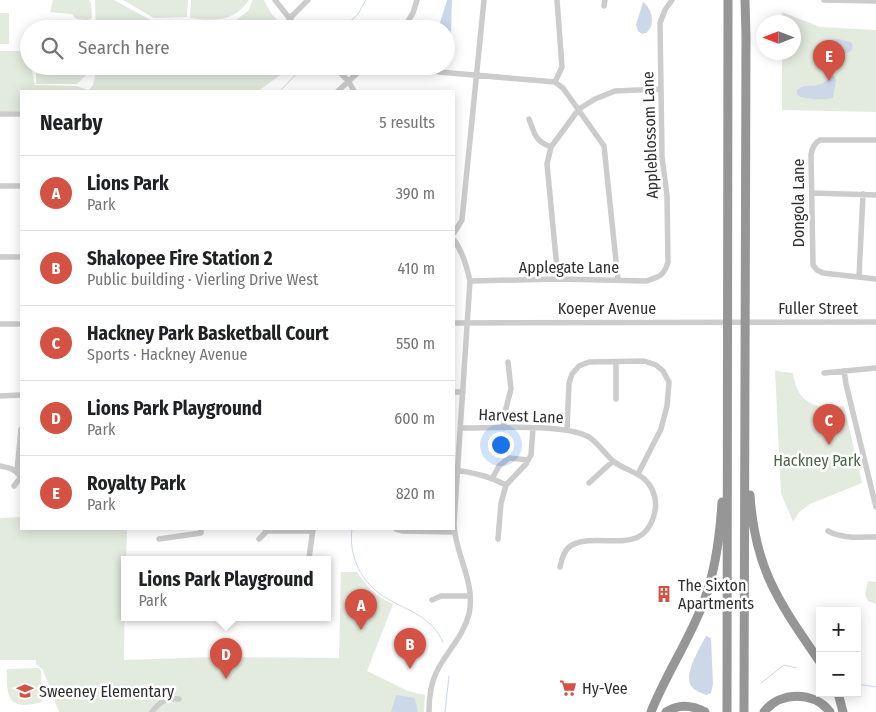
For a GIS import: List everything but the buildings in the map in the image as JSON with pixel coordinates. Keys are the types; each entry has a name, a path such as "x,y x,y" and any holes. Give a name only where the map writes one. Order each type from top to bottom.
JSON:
{"highway":[{"path":"727,712 728,0"},
{"path":"744,0 744,712"},
{"path":"744,443 752,521 760,559 781,604 816,656"},
{"path":"651,712 698,617 709,586 719,543 724,468 728,447"},
{"path":"764,712 773,703 782,699 799,696 816,700 830,712"},
{"path":"839,697 843,712"},
{"path":"666,712 683,706 705,712"}],"street":[{"path":"275,0 289,19 308,0"},
{"path":"408,20 417,0"},
{"path":"455,231 462,220 484,0"},
{"path":"555,82 562,67 557,0"},
{"name":"Appleblossom Lane","path":"665,272 668,262 667,196 662,157 660,23 665,10 672,0"},
{"path":"824,0 876,2"},
{"path":"455,73 555,82 563,88 604,146 618,280"},
{"path":"342,75 353,90"},
{"path":"339,90 356,75"},
{"path":"558,279 547,164 550,147 579,109 595,99 615,91 661,89"},
{"path":"0,114 20,114"},
{"path":"529,119 534,134 540,142 550,147"},
{"name":"Dongola Lane","path":"859,277 823,273 813,265 811,155 816,142 826,139 876,140"},
{"path":"0,186 20,186"},
{"path":"812,193 876,195"},
{"path":"863,194 859,277 876,279"},
{"path":"455,241 467,266 470,281 455,497"},
{"path":"0,257 20,257"},
{"name":"Applegate Lane","path":"470,281 558,279 646,281 659,277 665,272"},
{"name":"Koeper Avenue","path":"455,323 760,322"},
{"name":"Fuller Street","path":"760,322 876,322"},
{"path":"0,324 20,324"},
{"path":"567,430 569,383 572,374 579,366 589,362 644,361 656,365 663,371 669,382 667,406 661,429 638,474"},
{"path":"504,428 504,416 511,389 508,362"},
{"path":"616,362 616,399"},
{"path":"824,373 876,368"},
{"path":"844,371 876,507"},
{"path":"455,392 463,392"},
{"path":"0,396 20,395"},
{"name":"Harvest Lane","path":"461,428 567,430 589,438 613,461 638,474 648,482 653,491 656,506 652,522 642,535 630,540 579,542 570,546 562,557 560,567"},
{"path":"498,539 501,503 506,485 532,455 533,428"},
{"path":"16,471 20,437"},
{"path":"493,477 499,466 509,458 528,460"},
{"path":"589,483 613,461"},
{"path":"0,466 10,468 20,476"},
{"path":"456,470 493,477 506,485"},
{"path":"868,477 876,476"},
{"path":"14,486 20,478"},
{"path":"159,539 201,533 201,530"},
{"path":"259,539 266,530 313,530 309,556"},
{"path":"398,530 403,532 454,532 456,546 467,575 470,596 469,613 464,629 434,677 429,712"},
{"path":"828,530 844,537 876,536"},
{"path":"432,600 441,596 470,596"},
{"path":"152,712 162,701 179,699"}],"green space":[{"path":"53,0 89,0 92,18 88,20 76,19 72,14 50,12"},
{"path":"95,0 114,0 150,20 96,20"},
{"path":"123,0 188,0 187,17 154,18"},
{"path":"191,0 249,0 237,13 223,18 207,20 190,18"},
{"path":"253,0 264,0 271,13 278,20 236,20 248,11"},
{"path":"0,13 9,13 9,44 0,44"},
{"path":"801,20 820,27 876,30 876,112 782,110 782,60 801,60"},
{"path":"0,51 20,51 20,75 33,75 35,85 76,86 88,90 20,90 20,111 0,111"},
{"path":"36,75 86,75 77,84 36,84"},
{"path":"95,75 280,75 259,90 89,90 93,85"},
{"name":"Hackney Park","path":"775,371 793,373 799,392 810,403 825,407 844,406 862,483 810,504 799,512 793,522 781,493"},
{"path":"20,517 20,530 127,530 126,556 121,556 121,621 124,621 124,660 214,657 339,658 341,572 357,572 372,591 393,604 367,671 408,691 425,695 424,712 59,712 43,670 36,664 36,660 0,660 0,518"},
{"path":"868,581 876,582 876,604 868,601 865,594"},
{"path":"39,668 41,670 42,702 31,705 16,703 11,699 7,687 7,669"}],"water":[{"path":"447,0 452,0 451,20 441,20"},
{"path":"643,2 651,12 652,21 649,30 642,34 638,31 636,25"},
{"path":"837,39 852,43 853,48 849,53 842,53 831,49 827,43 830,40"},
{"path":"831,76 834,76 836,80 833,98 809,99 797,95 797,90 801,87 821,84"},
{"path":"706,636 711,638 713,684 711,693 706,695 692,687 689,682 689,676 690,669"},
{"path":"396,695 415,698 418,712 391,712"}],"waterway":[{"path":"352,20 358,14 366,0"},
{"path":"281,90 295,75"},
{"path":"352,530 352,549 355,559 358,568 370,585 386,598 425,620 438,633 443,642"},
{"path":"761,683 784,665 796,668"},
{"path":"445,712 449,676"},
{"path":"861,685 876,687"}],"place":[{"name":"Royalty Park","path":"829,81"},
{"name":"Hackney Park Basketball Court","path":"829,445"},
{"name":"The Sixton Apartments","path":"664,594"},
{"name":"Lions Park","path":"361,630"},
{"name":"Shakopee Fire Station 2","path":"410,669"},
{"name":"Lions Park Playground","path":"226,679"},
{"name":"Hy-Vee","path":"568,688"},
{"name":"Sweeney Elementary","path":"25,691"}]}
